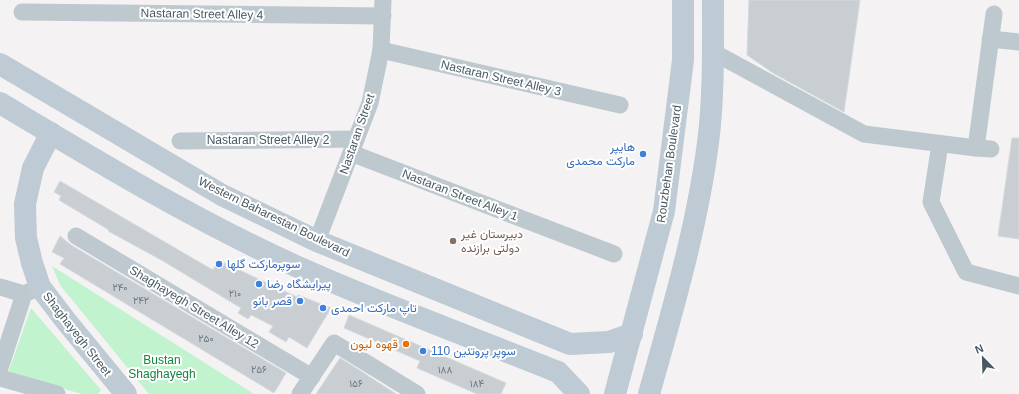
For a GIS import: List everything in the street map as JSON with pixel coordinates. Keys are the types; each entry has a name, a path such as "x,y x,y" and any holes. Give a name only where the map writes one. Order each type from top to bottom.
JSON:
{"street":[{"name":"Rouzbehan Boulevard","path":"615,394 664,211 683,60 683,0"},
{"path":"649,394 673,309 696,208 708,142 713,52 713,0"},
{"name":"Nastaran Street Alley 4","path":"22,12 383,8"},
{"name":"Nastaran Street","path":"317,241 370,103 381,50 383,8"},
{"path":"713,52 864,134 983,148 990,38 994,14"},
{"path":"990,38 1019,42"},
{"name":"Nastaran Street Alley 3","path":"381,50 620,105"},
{"name":"Western Baharestan Boulevard","path":"0,64 222,195 317,241 570,344 609,342 632,334"},
{"path":"0,103 176,206 298,266 558,372 579,394"},
{"name":"Shaghayegh Street","path":"51,133 33,168 25,204 26,238 32,263 32,290 66,321 126,394"},
{"name":"Nastaran Street Alley 2","path":"180,141 354,146"},
{"path":"940,144 931,202 966,272 1019,286"},
{"name":"Nastaran Street Alley 1","path":"354,146 614,254"},
{"name":"Shaghayegh Street Alley 12","path":"76,236 312,377"},
{"path":"0,287 32,290 0,368"},
{"path":"300,394 334,342 417,394"},
{"path":"558,372 567,369 573,362 574,352 570,344"},
{"path":"0,378 57,394"}],"green space":[{"name":"Bustan Shaghayegh","path":"52,266 254,394 149,394 60,285"},
{"path":"31,308 101,390 98,394 82,394 8,373"}],"building":[{"path":"749,0 860,0 844,112 773,73 747,55"},
{"path":"1012,138 1019,138 1019,239 998,236"},
{"path":"60,181 213,270 218,260 297,297 298,295 331,308 307,348 289,337 286,342 269,332 273,326 251,315 248,319 238,313 241,308 163,261 108,231 109,230 59,200 61,196 54,192"},
{"path":"60,236 71,245 286,373 274,393 60,264 64,258 52,252"},
{"path":"349,315 506,383 501,394 477,394 417,368 420,361 344,328"},
{"path":"340,358 356,368 396,394 316,394"}],"place":[{"name":"هایپر مارکت محمدی","path":"643,154"},
{"name":"دبیرستان غیر دولتی برازنده","path":"453,241"},
{"name":"سوپرمارکت گلها","path":"219,264"},
{"name":"پیرایشگاه رضا","path":"259,284"},
{"name":"قصر بانو","path":"300,301"},
{"name":"تاپ مارکت احمدی","path":"323,308"},
{"name":"قهوه لیون","path":"406,344"},
{"name":"سوپر پروتئین 110","path":"423,351"}]}
